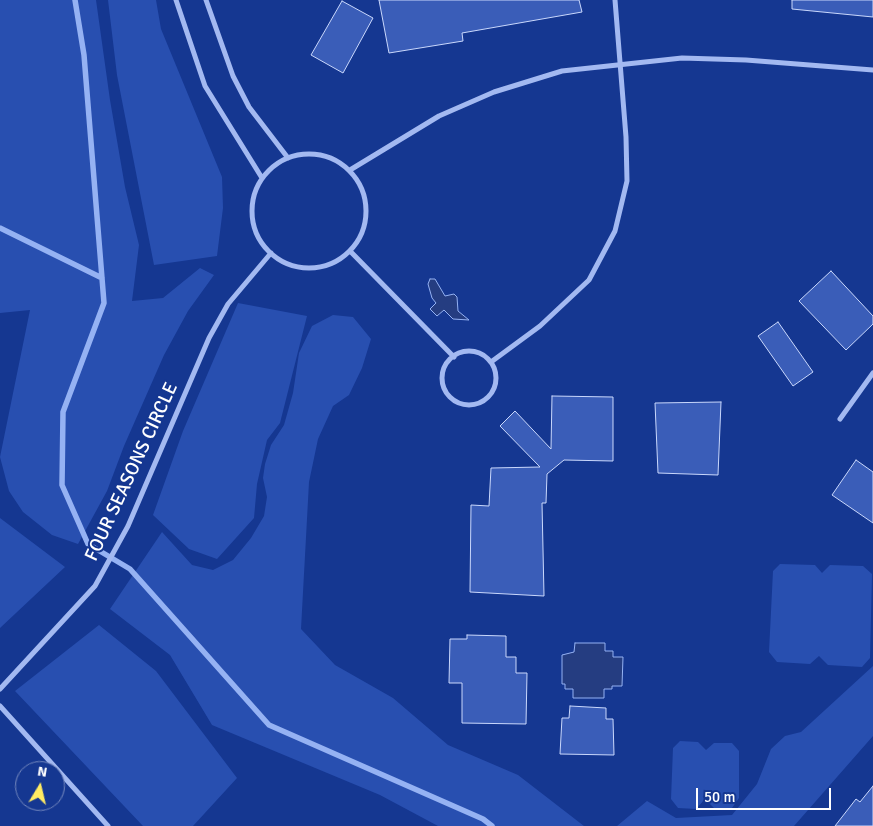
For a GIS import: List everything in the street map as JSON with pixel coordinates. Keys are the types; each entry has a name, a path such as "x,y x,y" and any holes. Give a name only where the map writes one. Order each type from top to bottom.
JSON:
{"street":[{"path":"176,0 205,86 262,178"},
{"path":"206,0 233,76 249,108 288,158"},
{"path":"491,362 540,326 589,280 615,231 627,181 614,0"},
{"path":"350,170 439,116 494,92 562,71 682,58 746,60 873,70"},
{"path":"304,154 320,154 336,160 350,170 360,184 366,201 366,220 361,237 350,251 336,262 311,267 285,262 271,253 260,240 254,226 252,209 254,193 262,178 273,166 288,158 304,154"},
{"path":"350,251 454,357"},
{"name":"FOUR SEASONS CIRCLE","path":"0,689 95,586 128,526 209,338 228,304 271,253"},
{"path":"469,352 478,353 491,362 496,378 491,394 478,404 461,404 447,394 444,386 444,370 454,357 469,352"},
{"path":"840,419 873,373"},
{"path":"0,706 108,826"}],"shaded area":[{"path":"0,0 96,0 125,187 139,245 132,301 163,298 200,268 214,275 188,311 164,355 124,446 107,491 78,544 52,535 23,512 9,491 0,457 30,310 0,313"},
{"path":"108,0 156,0 161,29 222,177 223,208 217,256 154,265 117,75"},
{"path":"430,279 435,279 445,296 454,294 457,297 458,311 469,320 453,319 444,310 437,316 430,309 436,303 432,298 428,284"},
{"path":"238,303 307,316 280,423 267,440 257,484 254,518 217,559 189,549 153,515 183,431"},
{"path":"333,315 353,317 371,339 362,368 349,395 333,406 318,439 309,482 301,629 335,665 393,698 448,745 518,775 584,826 438,826 380,795 212,725 170,655 110,609 162,532 192,565 213,570 233,560 251,538 264,516 267,497 263,478 265,464 271,445 284,425 293,393 299,353 312,326"},
{"path":"0,518 65,567 0,628"},
{"path":"780,564 815,565 822,573 830,565 863,566 872,574 870,658 862,667 828,665 819,656 810,664 777,662 769,652 773,571"},
{"path":"99,625 156,671 237,778 193,826 143,826 15,691"},
{"path":"575,643 605,643 605,651 613,651 613,657 623,657 622,686 612,686 612,689 604,689 604,698 573,698 573,689 565,689 565,684 562,684 562,655 574,652"},
{"path":"873,666 873,736 794,826 617,826 647,801 676,818 732,815 757,784 771,749 785,736 801,732"},
{"path":"680,741 698,742 706,750 714,743 732,743 739,751 739,798 732,808 714,808 705,799 696,809 678,808 671,799 673,748"}],"building":[{"path":"379,0 579,0 582,12 462,33 463,41 389,53"},
{"path":"792,0 873,0 873,17 792,9"},
{"path":"342,1 373,18 343,73 311,55"},
{"path":"831,271 873,316 873,324 846,350 799,301"},
{"path":"778,322 813,372 793,386 758,336"},
{"path":"552,396 613,397 613,461 564,460 547,474 546,503 542,503 544,596 470,592 471,505 489,506 491,468 540,467 500,426 515,411 551,449"},
{"path":"721,402 718,475 658,473 655,403"},
{"path":"856,460 873,472 873,523 832,495"},
{"path":"467,635 506,636 506,657 516,657 516,673 527,673 526,724 462,723 462,683 449,683 450,639 467,639"},
{"path":"570,706 606,708 606,719 613,719 614,755 560,754 562,718 569,718"},
{"path":"873,786 873,826 835,826 856,799 860,802"}],"waterway":[{"path":"75,0 84,55 104,303 63,412 62,485 88,544 130,569 269,725 483,819 492,826"},
{"path":"0,228 102,278"}]}
